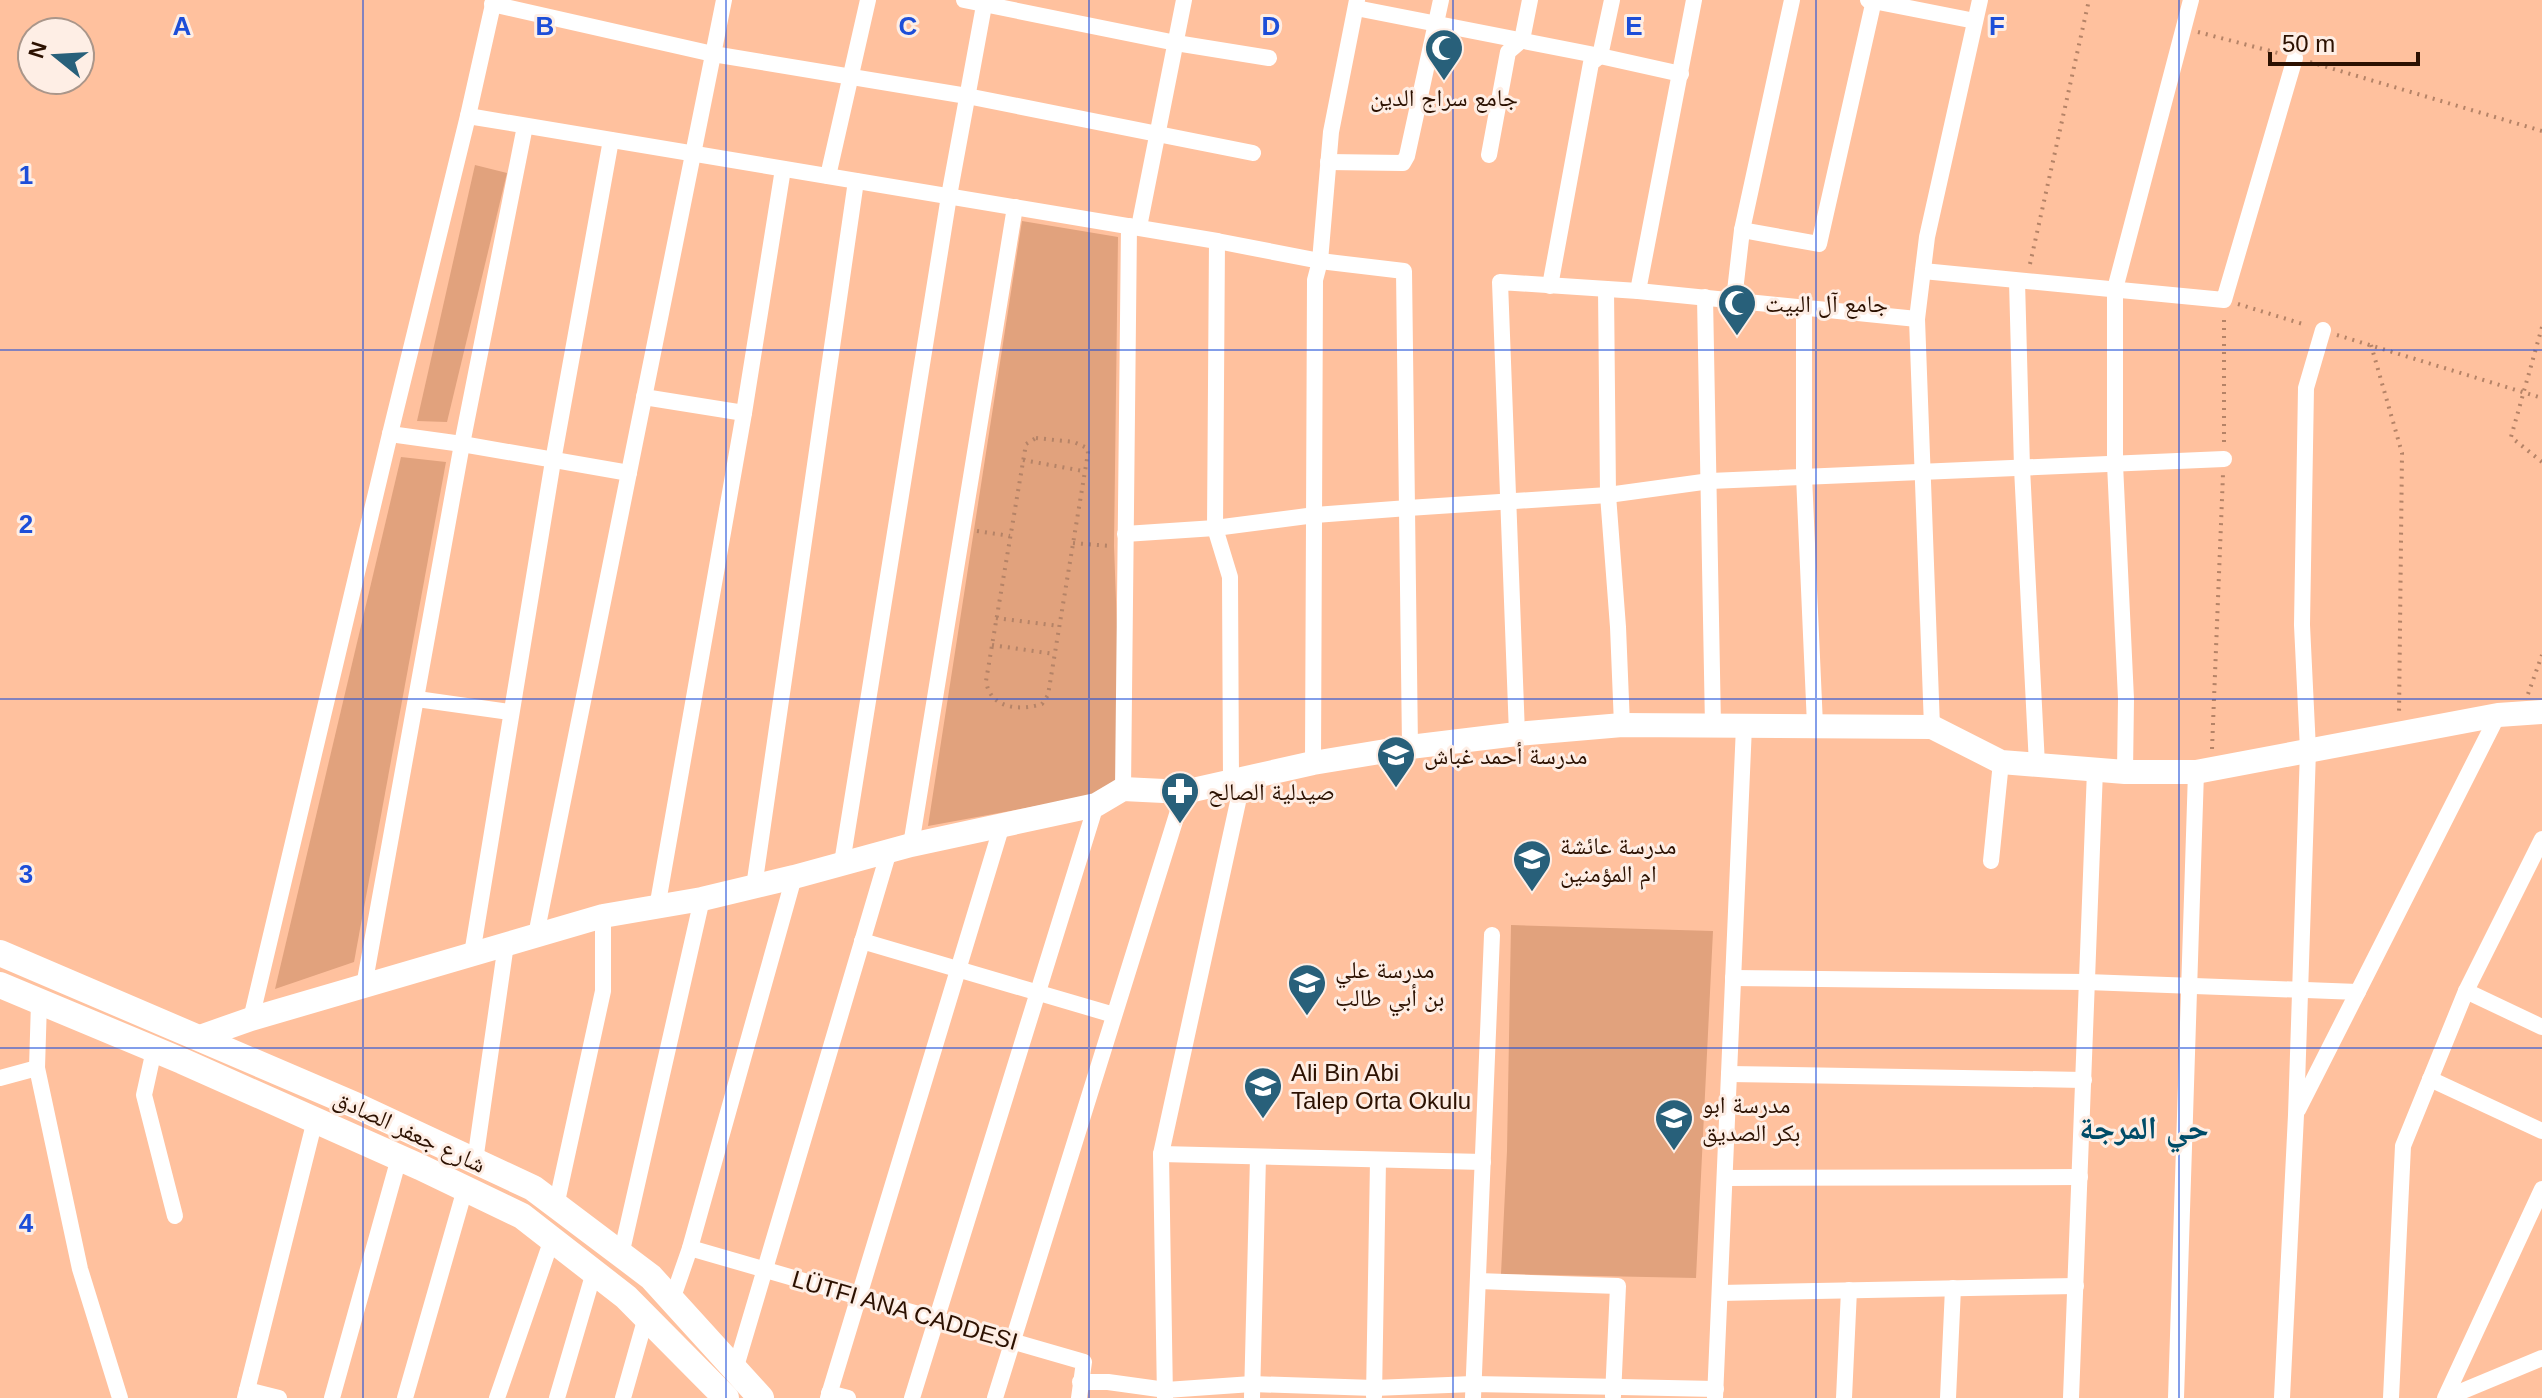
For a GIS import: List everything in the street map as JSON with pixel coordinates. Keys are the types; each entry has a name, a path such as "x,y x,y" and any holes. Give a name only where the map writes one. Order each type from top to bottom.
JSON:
{"main road":[{"name":"شارع جعفر الصادق","path":"0,953 355,1105 533,1188 651,1277 761,1398"},
{"name":"شارع جعفر الصادق","path":"0,985 315,1120 522,1216 626,1297 726,1398"}],"street":[{"path":"536,935 724,0"},
{"path":"828,176 868,0"},
{"path":"964,0 1176,43 1269,58"},
{"path":"1123,789 1125,541 1134,227 1157,134 1184,0"},
{"path":"1328,162 1403,163 1441,0"},
{"path":"1489,155 1508,52 1522,40 1530,0"},
{"path":"1550,286 1591,63 1600,56 1612,0"},
{"path":"1638,291 1694,0"},
{"path":"1734,300 1742,230 1792,0"},
{"path":"1742,230 1819,244 1872,0 1975,21"},
{"path":"1932,727 1917,319 1927,237 1980,0"},
{"path":"2125,772 2126,699 2115,464 2115,289 2191,0"},
{"path":"251,1019 493,2 713,54 967,96 1253,153"},
{"path":"842,863 949,196 985,2"},
{"path":"1313,763 1315,280 1320,261 1331,132 1357,4 1681,74"},
{"path":"1923,271 2224,300 2295,58"},
{"path":"468,116 1217,241 1320,261 1404,271 1410,747"},
{"path":"364,986 462,444 525,126"},
{"path":"472,954 510,712 611,140"},
{"path":"657,908 744,413 783,169"},
{"path":"754,887 856,181"},
{"path":"735,1370 862,941 900,848 963,529 1015,207"},
{"path":"1166,1394 1161,1154 1237,780 1230,577 1215,528 1217,241"},
{"path":"1517,734 1500,282 1638,291 1917,319"},
{"path":"2021,282 2022,468 2037,765"},
{"path":"1606,289 1608,495 1622,725"},
{"path":"1705,297 1713,726"},
{"path":"1804,309 1804,476 1815,725"},
{"path":"2282,1398 2296,1115 2308,750 2302,625 2306,388 2323,330"},
{"path":"644,397 744,413"},
{"path":"390,434 629,473"},
{"path":"1125,541 1315,515 1608,495 1710,481 2224,459"},
{"path":"417,699 510,712"},
{"path":"197,1038 251,1019 603,916 702,899 900,848 1096,805 1123,789 1184,792 1313,763 1410,747 1622,725 1932,727 2001,762 2125,772 2204,770 2520,713"},
{"path":"2296,1115 2358,992 2520,713"},
{"path":"1079,1390 1108,1382 1166,1394 1252,1391 1715,1393 1744,726"},
{"path":"1991,861 2001,762"},
{"path":"2071,1398 2095,770"},
{"path":"2176,1398 2190,987 2204,770"},
{"path":"995,1398 1184,792"},
{"path":"912,1398 1096,805"},
{"path":"848,1398 829,1396 1002,825"},
{"path":"2391,1398 2403,1146 2466,991 2542,839"},
{"path":"672,1300 690,1248 794,877"},
{"path":"621,1255 702,899"},
{"path":"556,1206 603,991 603,916"},
{"path":"1473,1391 1492,935"},
{"path":"862,941 1114,1015"},
{"path":"475,1161 506,944"},
{"path":"1733,978 2087,982 2358,992"},
{"path":"2466,991 2542,1027"},
{"path":"39,1002 37,1068 80,1269 120,1398"},
{"path":"154,1050 144,1095 175,1216"},
{"path":"0,1078 37,1068"},
{"path":"1729,1074 2084,1080"},
{"path":"2430,1079 2542,1131"},
{"path":"279,1398 246,1394 315,1120"},
{"path":"1161,1154 1483,1162"},
{"path":"1252,1391 1258,1157"},
{"path":"332,1398 399,1158"},
{"path":"1374,1393 1378,1161"},
{"path":"1725,1178 2080,1177"},
{"path":"405,1398 465,1189"},
{"path":"2446,1398 2542,1189"},
{"path":"497,1398 552,1239"},
{"name":"LÜTFI ANA CADDESI","path":"690,1248 1084,1362 1079,1390"},
{"path":"557,1398 594,1272"},
{"path":"1478,1281 1618,1286 1613,1393"},
{"path":"1720,1293 2076,1286"},
{"path":"1948,1398 1953,1288"},
{"path":"1844,1398 1849,1290"},
{"path":"623,1398 646,1317"},
{"path":"2446,1398 2542,1358"}],"path":[{"path":"2021,282 2089,0"},
{"path":"2184,28 2542,131"},
{"path":"2204,770 2224,459 2224,300 2542,398"},
{"path":"2542,327 2511,437 2542,462"},
{"path":"2371,345 2402,453 2398,733"},
{"path":"1036,438 1054,438 1087,448 1048,695 1042,704 1028,708 997,702 987,691 986,681 1023,460 1026,444 1036,438"},
{"path":"1023,460 1084,472"},
{"path":"963,529 1010,536"},
{"path":"1073,543 1125,541"},
{"path":"996,618 1059,626"},
{"path":"992,645 1054,654"},
{"path":"2520,713 2542,655"}],"shaded area":[{"path":"475,165 507,173 447,422 417,421"},
{"path":"1022,221 1118,237 1114,546 1123,790 928,826"},
{"path":"401,457 446,462 354,962 275,989"},
{"path":"1511,925 1713,931 1696,1278 1501,1274 1507,1151"}],"place":[{"name":"جامع سراج الدين","path":"1444,82"},
{"name":"جامع آل البيت","path":"1737,337"},
{"name":"مدرسة أحمد غباش","path":"1396,789"},
{"name":"صيدلية الصالح","path":"1180,825"},
{"name":"مدرسة عائشة ام المؤمنين","path":"1532,893"},
{"name":"مدرسة علي بن أبي طالب","path":"1307,1017"},
{"name":"Ali Bin Abi Talep Orta Okulu","path":"1263,1120"},
{"name":"مدرسة ابو بكر الصديق","path":"1674,1152"}],"district":[{"name":"حي المرجة","path":"2144,1128"}]}
